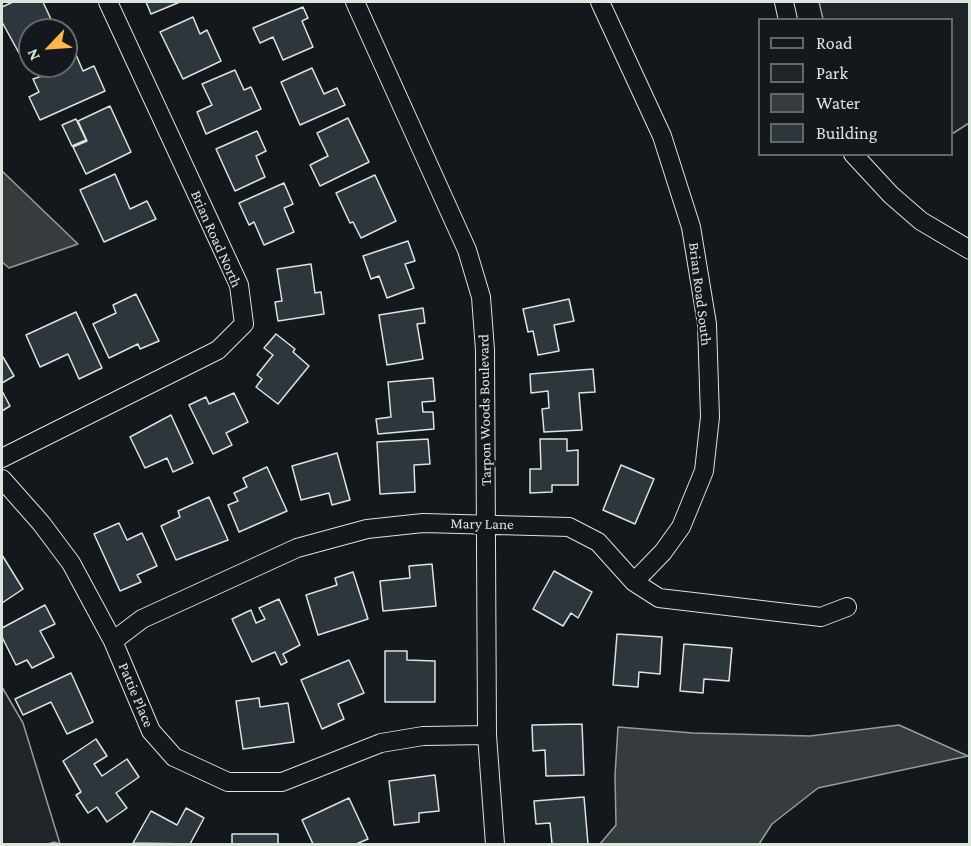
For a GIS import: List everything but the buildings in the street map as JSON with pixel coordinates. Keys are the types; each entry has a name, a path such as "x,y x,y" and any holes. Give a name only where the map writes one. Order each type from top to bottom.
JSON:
{"street":[{"name":"Brian Road North","path":"2,458 218,350 244,324 239,285 108,2"},
{"name":"Tarpon Woods Boulevard","path":"356,2 467,250 481,297 485,350 488,524 487,735 495,844"},
{"name":"Brian Road South","path":"600,2 662,136 691,227 706,324 710,417 704,471 681,527 663,552 634,582"},
{"path":"784,2 788,18"},
{"path":"855,156 891,195 921,221 969,250"},
{"name":"Pattie Place","path":"2,479 41,523 71,563 113,641 151,731 174,757 228,782 282,782 381,743 423,736 487,735"},
{"name":"Mary Lane","path":"113,641 142,619 297,548 368,529 423,523 569,526 598,542 634,582 659,598 821,618 847,607"}],"green space":[{"path":"819,2 969,2 969,123 953,133 953,18 823,18"},
{"path":"2,687 23,723 60,844 54,842 2,844"}],"water":[{"path":"2,171 78,244 9,268 2,262"},
{"path":"899,725 968,756 818,788 772,824 759,844 600,844 616,825 615,775 618,727 693,733 810,736"}]}
